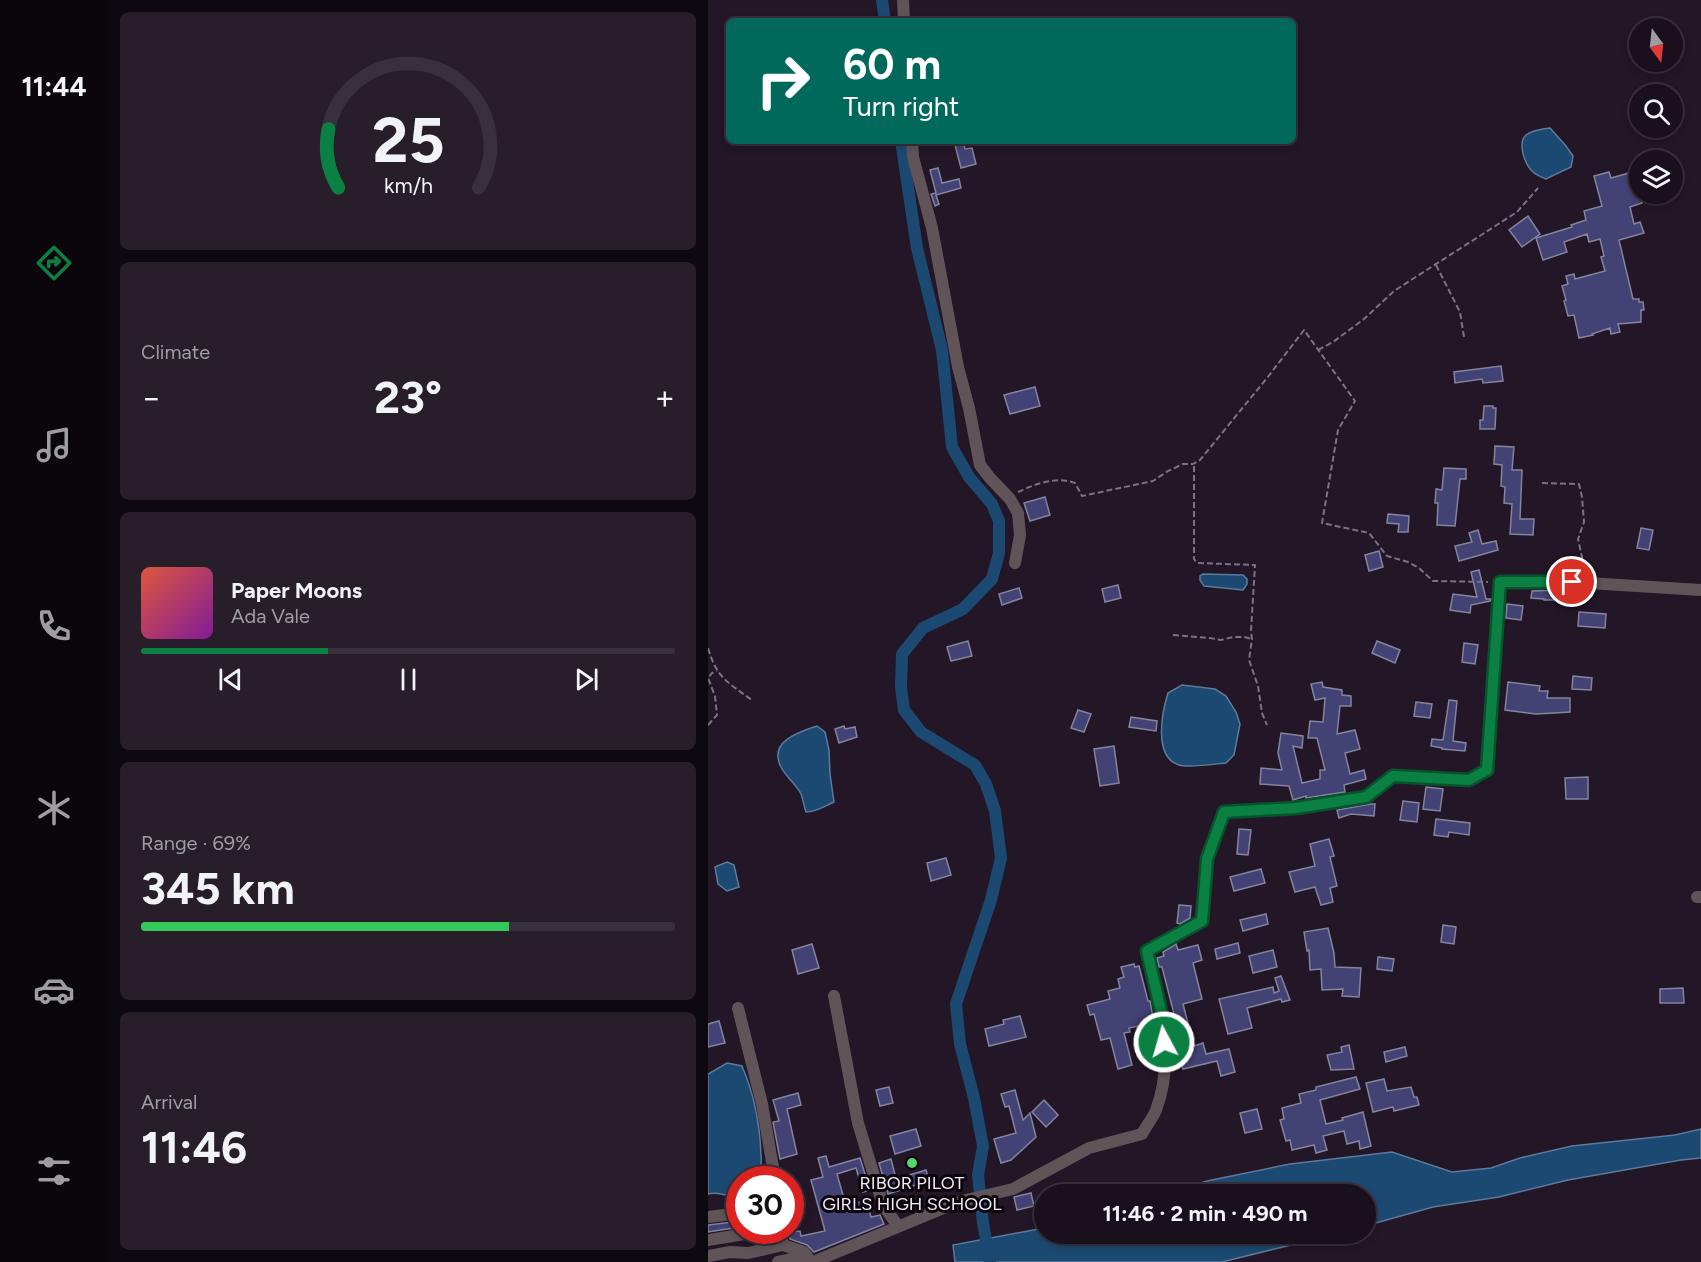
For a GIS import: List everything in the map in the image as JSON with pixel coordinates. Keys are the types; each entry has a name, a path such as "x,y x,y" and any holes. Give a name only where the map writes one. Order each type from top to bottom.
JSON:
{"street":[{"path":"903,0 904,18"},
{"path":"912,144 913,157 932,228 980,465 1008,496 1018,513 1020,534 1015,563"},
{"path":"778,1262 810,1260 958,1203 1013,1189 1089,1148 1142,1134 1156,1111 1165,1077 1164,1024 1147,951 1202,921 1207,859 1224,812 1296,808 1366,797 1393,776 1469,780 1487,770 1500,582 1583,582 1701,590"},
{"path":"834,996 858,1123 883,1205 898,1226"},
{"path":"738,1008 762,1104 773,1166"},
{"path":"708,1217 726,1215"},
{"path":"708,1240 726,1237"},
{"path":"708,1256 730,1252 748,1253 783,1245 804,1252 810,1260"}],"path":[{"path":"1318,350 1364,319 1395,291 1518,212 1538,188"},
{"path":"1436,264 1460,312 1464,337"},
{"path":"1008,496 1037,483 1067,480 1075,483 1082,496 1153,481 1183,464 1193,464 1200,460 1304,330 1355,401 1338,430 1322,523 1369,533 1387,556 1408,562 1419,568 1433,581 1500,582"},
{"path":"1194,466 1194,558 1197,563 1255,565 1249,660 1258,686 1262,713 1268,725"},
{"path":"1542,483 1579,483 1584,522 1578,539 1586,569 1583,582"},
{"path":"1173,635 1221,640 1233,637 1252,639"},
{"path":"708,648 713,665 721,677 753,701"},
{"path":"708,725 717,715 718,709 708,678 717,671"}],"water":[{"path":"1550,128 1573,156 1571,167 1546,179 1530,169 1523,154 1522,143 1528,133"},
{"path":"1203,574 1243,575 1247,579 1247,584 1243,590 1204,586 1200,580"},
{"path":"1182,685 1215,689 1226,696 1236,712 1240,724 1234,755 1226,763 1183,766 1171,760 1165,753 1162,722 1168,693"},
{"path":"817,726 825,732 834,802 817,810 806,812 801,794 781,767 778,751 787,739"},
{"path":"727,862 734,865 739,887 727,891 718,884 715,867"},
{"path":"727,1063 742,1066 758,1121 761,1166 726,1166 726,1195 708,1194 708,1074"},
{"path":"1701,1129 1701,1158 1568,1180 1499,1197 1433,1207 1376,1223 1376,1184 1198,1184 1290,1164 1392,1152 1452,1172 1491,1168 1520,1158 1572,1146 1675,1135"},
{"path":"1034,1230 1034,1244 1295,1244 1222,1262 955,1262 953,1245"}],"building":[{"path":"955,144 964,144 965,149 972,148 976,164 961,168"},
{"path":"938,168 942,183 959,179 961,188 936,195 939,204 935,206 931,194 936,193 930,170"},
{"path":"1609,172 1611,178 1629,173 1629,204 1639,204 1630,207 1634,224 1640,222 1644,233 1619,240 1633,299 1643,302 1644,310 1641,310 1641,322 1618,324 1620,332 1611,334 1610,328 1579,338 1574,315 1568,316 1562,286 1568,284 1566,276 1574,274 1575,279 1605,271 1600,239 1589,242 1587,234 1564,242 1567,252 1543,260 1536,238 1572,227 1571,225 1586,220 1584,211 1602,206 1594,176"},
{"path":"1528,216 1540,234 1522,247 1509,230"},
{"path":"1501,366 1503,381 1483,383 1482,379 1455,383 1454,372"},
{"path":"1035,387 1040,406 1010,414 1004,395"},
{"path":"1484,406 1496,408 1495,429 1480,429"},
{"path":"1495,446 1514,447 1512,470 1522,470 1520,519 1534,519 1533,535 1510,534 1512,504 1504,503 1505,487 1501,486 1502,465 1494,464"},
{"path":"1444,468 1466,469 1466,479 1460,479 1455,526 1437,525 1436,489 1442,490"},
{"path":"1045,497 1050,515 1030,521 1024,503"},
{"path":"1388,514 1409,516 1408,532 1398,532 1399,524 1387,523"},
{"path":"1641,528 1653,530 1649,550 1637,548"},
{"path":"1478,530 1482,544 1496,541 1498,550 1459,561 1455,546 1472,542 1469,533"},
{"path":"1379,551 1383,567 1369,571 1365,555"},
{"path":"1479,570 1486,599 1491,599 1490,601 1471,605 1470,613 1450,610 1453,594 1477,597 1471,572"},
{"path":"1118,585 1121,598 1105,602 1102,589"},
{"path":"1019,588 1022,598 1002,605 999,594"},
{"path":"1563,590 1563,600 1531,598 1532,591"},
{"path":"1507,604 1523,606 1521,620 1506,618"},
{"path":"1579,612 1606,614 1605,628 1578,626"},
{"path":"968,641 972,656 951,661 947,647"},
{"path":"1377,641 1400,650 1395,663 1372,653"},
{"path":"1464,643 1478,645 1475,664 1462,662"},
{"path":"1573,676 1592,678 1591,690 1572,689"},
{"path":"1322,682 1323,687 1342,690 1342,695 1351,696 1351,706 1340,706 1337,734 1355,730 1360,749 1345,753 1350,774 1364,770 1366,779 1344,785 1345,792 1306,798 1306,796 1293,800 1289,786 1260,784 1261,768 1282,770 1278,753 1281,733 1303,736 1302,748 1293,746 1302,783 1320,779 1320,770 1325,770 1317,738 1308,738 1310,721 1323,722 1325,698 1315,700 1311,684"},
{"path":"1508,682 1540,686 1539,691 1548,691 1547,698 1570,698 1570,712 1536,714 1505,710"},
{"path":"1449,700 1457,701 1453,741 1466,743 1465,751 1431,746 1432,739 1443,740"},
{"path":"1416,702 1432,704 1430,718 1414,716"},
{"path":"1078,710 1091,714 1084,732 1071,728"},
{"path":"1131,717 1157,721 1156,731 1129,727"},
{"path":"844,726 845,729 855,727 857,737 839,743 835,729"},
{"path":"1114,746 1119,783 1100,786 1094,749"},
{"path":"1588,777 1588,799 1566,799 1565,778"},
{"path":"1426,787 1443,789 1440,811 1423,809"},
{"path":"1403,801 1419,803 1417,822 1400,820"},
{"path":"1375,804 1374,816 1351,814 1339,818 1337,810"},
{"path":"1436,819 1470,823 1469,835 1449,832 1448,837 1434,835"},
{"path":"1239,829 1251,830 1248,855 1237,854"},
{"path":"1329,839 1334,856 1330,857 1337,886 1330,888 1333,902 1321,905 1315,887 1295,892 1289,872 1315,866 1310,844"},
{"path":"946,858 951,875 931,881 927,863"},
{"path":"1261,869 1265,883 1234,891 1230,877"},
{"path":"1179,905 1191,906 1190,918 1180,924 1177,923"},
{"path":"1266,914 1268,924 1243,931 1240,920"},
{"path":"1443,925 1456,927 1454,944 1441,942"},
{"path":"1328,928 1335,967 1361,968 1359,997 1342,996 1343,989 1322,990 1321,969 1310,970 1309,950 1307,951 1304,932"},
{"path":"1238,943 1240,953 1217,959 1215,949"},
{"path":"812,944 819,968 798,974 792,950"},
{"path":"1176,944 1178,950 1198,945 1202,960 1193,963 1202,999 1183,1004 1194,1046 1203,1043 1206,1054 1229,1049 1235,1072 1221,1076 1217,1061 1183,1069 1172,1032 1170,1016 1174,1014 1162,967 1159,967 1157,958 1164,956 1163,952"},
{"path":"1273,950 1277,967 1253,973 1249,956"},
{"path":"1378,957 1394,959 1392,971 1377,969"},
{"path":"1134,964 1135,967 1139,966 1154,1023 1129,1028 1130,1032 1124,1033 1132,1065 1118,1069 1110,1038 1101,1040 1094,1014 1090,1015 1087,1005 1110,999 1108,991 1120,988 1118,979 1124,977 1121,967"},
{"path":"1281,976 1290,1000 1282,1002 1281,999 1247,1008 1252,1028 1228,1034 1219,999 1273,987 1274,993 1279,991 1275,978"},
{"path":"1683,988 1684,1003 1660,1003 1660,989"},
{"path":"1020,1016 1026,1037 989,1046 985,1029 1004,1024 1003,1020"},
{"path":"719,1021 725,1043 708,1047 708,1024"},
{"path":"1349,1045 1354,1069 1331,1070 1327,1055 1342,1052 1341,1047"},
{"path":"1405,1047 1407,1056 1386,1062 1384,1052"},
{"path":"1356,1077 1360,1089 1320,1100 1326,1124 1363,1112 1371,1146 1360,1149 1359,1141 1347,1144 1344,1131 1323,1136 1327,1150 1316,1153 1314,1145 1292,1150 1290,1140 1286,1141 1280,1120 1284,1119 1282,1108 1301,1103 1299,1094 1316,1090 1316,1087"},
{"path":"1384,1079 1387,1091 1411,1087 1419,1105 1394,1111 1393,1107 1373,1112 1366,1083"},
{"path":"889,1087 893,1103 880,1106 876,1090"},
{"path":"1015,1090 1023,1120 1030,1113 1036,1137 1011,1160 1001,1163 994,1139 1016,1133 1009,1106 1005,1107 1001,1094"},
{"path":"798,1093 801,1105 787,1109 797,1154 780,1159 773,1122 779,1121 773,1100"},
{"path":"1044,1100 1058,1115 1046,1127 1032,1112"},
{"path":"1257,1109 1262,1129 1245,1133 1240,1113"},
{"path":"916,1129 921,1146 895,1154 890,1136"},
{"path":"826,1156 829,1167 860,1158 870,1190 863,1192 856,1168 837,1174 846,1206 866,1200 871,1217 880,1215 884,1224 814,1252 804,1244 804,1235 825,1231 811,1180 823,1177 818,1158"},
{"path":"891,1159 896,1179 926,1170 929,1181 888,1194 879,1163"},
{"path":"1031,1193 1034,1206 1017,1210 1014,1197"},
{"path":"726,1223 726,1229 708,1232 708,1225"}],"waterway":[{"path":"882,0 885,18"},
{"path":"901,144 917,248 942,350 952,447 969,477 992,504 999,521 999,553 992,579 963,609 923,628 902,654 901,687 904,710 921,732 975,765 986,784 995,811 1001,858 991,900 956,1004 960,1044 983,1146 978,1175 990,1262"}],"place":[{"name":"RIBOR PILOT GIRLS HIGH SCHOOL","path":"912,1163"}],"route":[{"path":"1164,1042 1164,1024 1147,951 1202,921 1207,859 1224,812 1296,808 1366,797 1393,776 1469,780 1487,770 1500,582 1572,582"}]}
